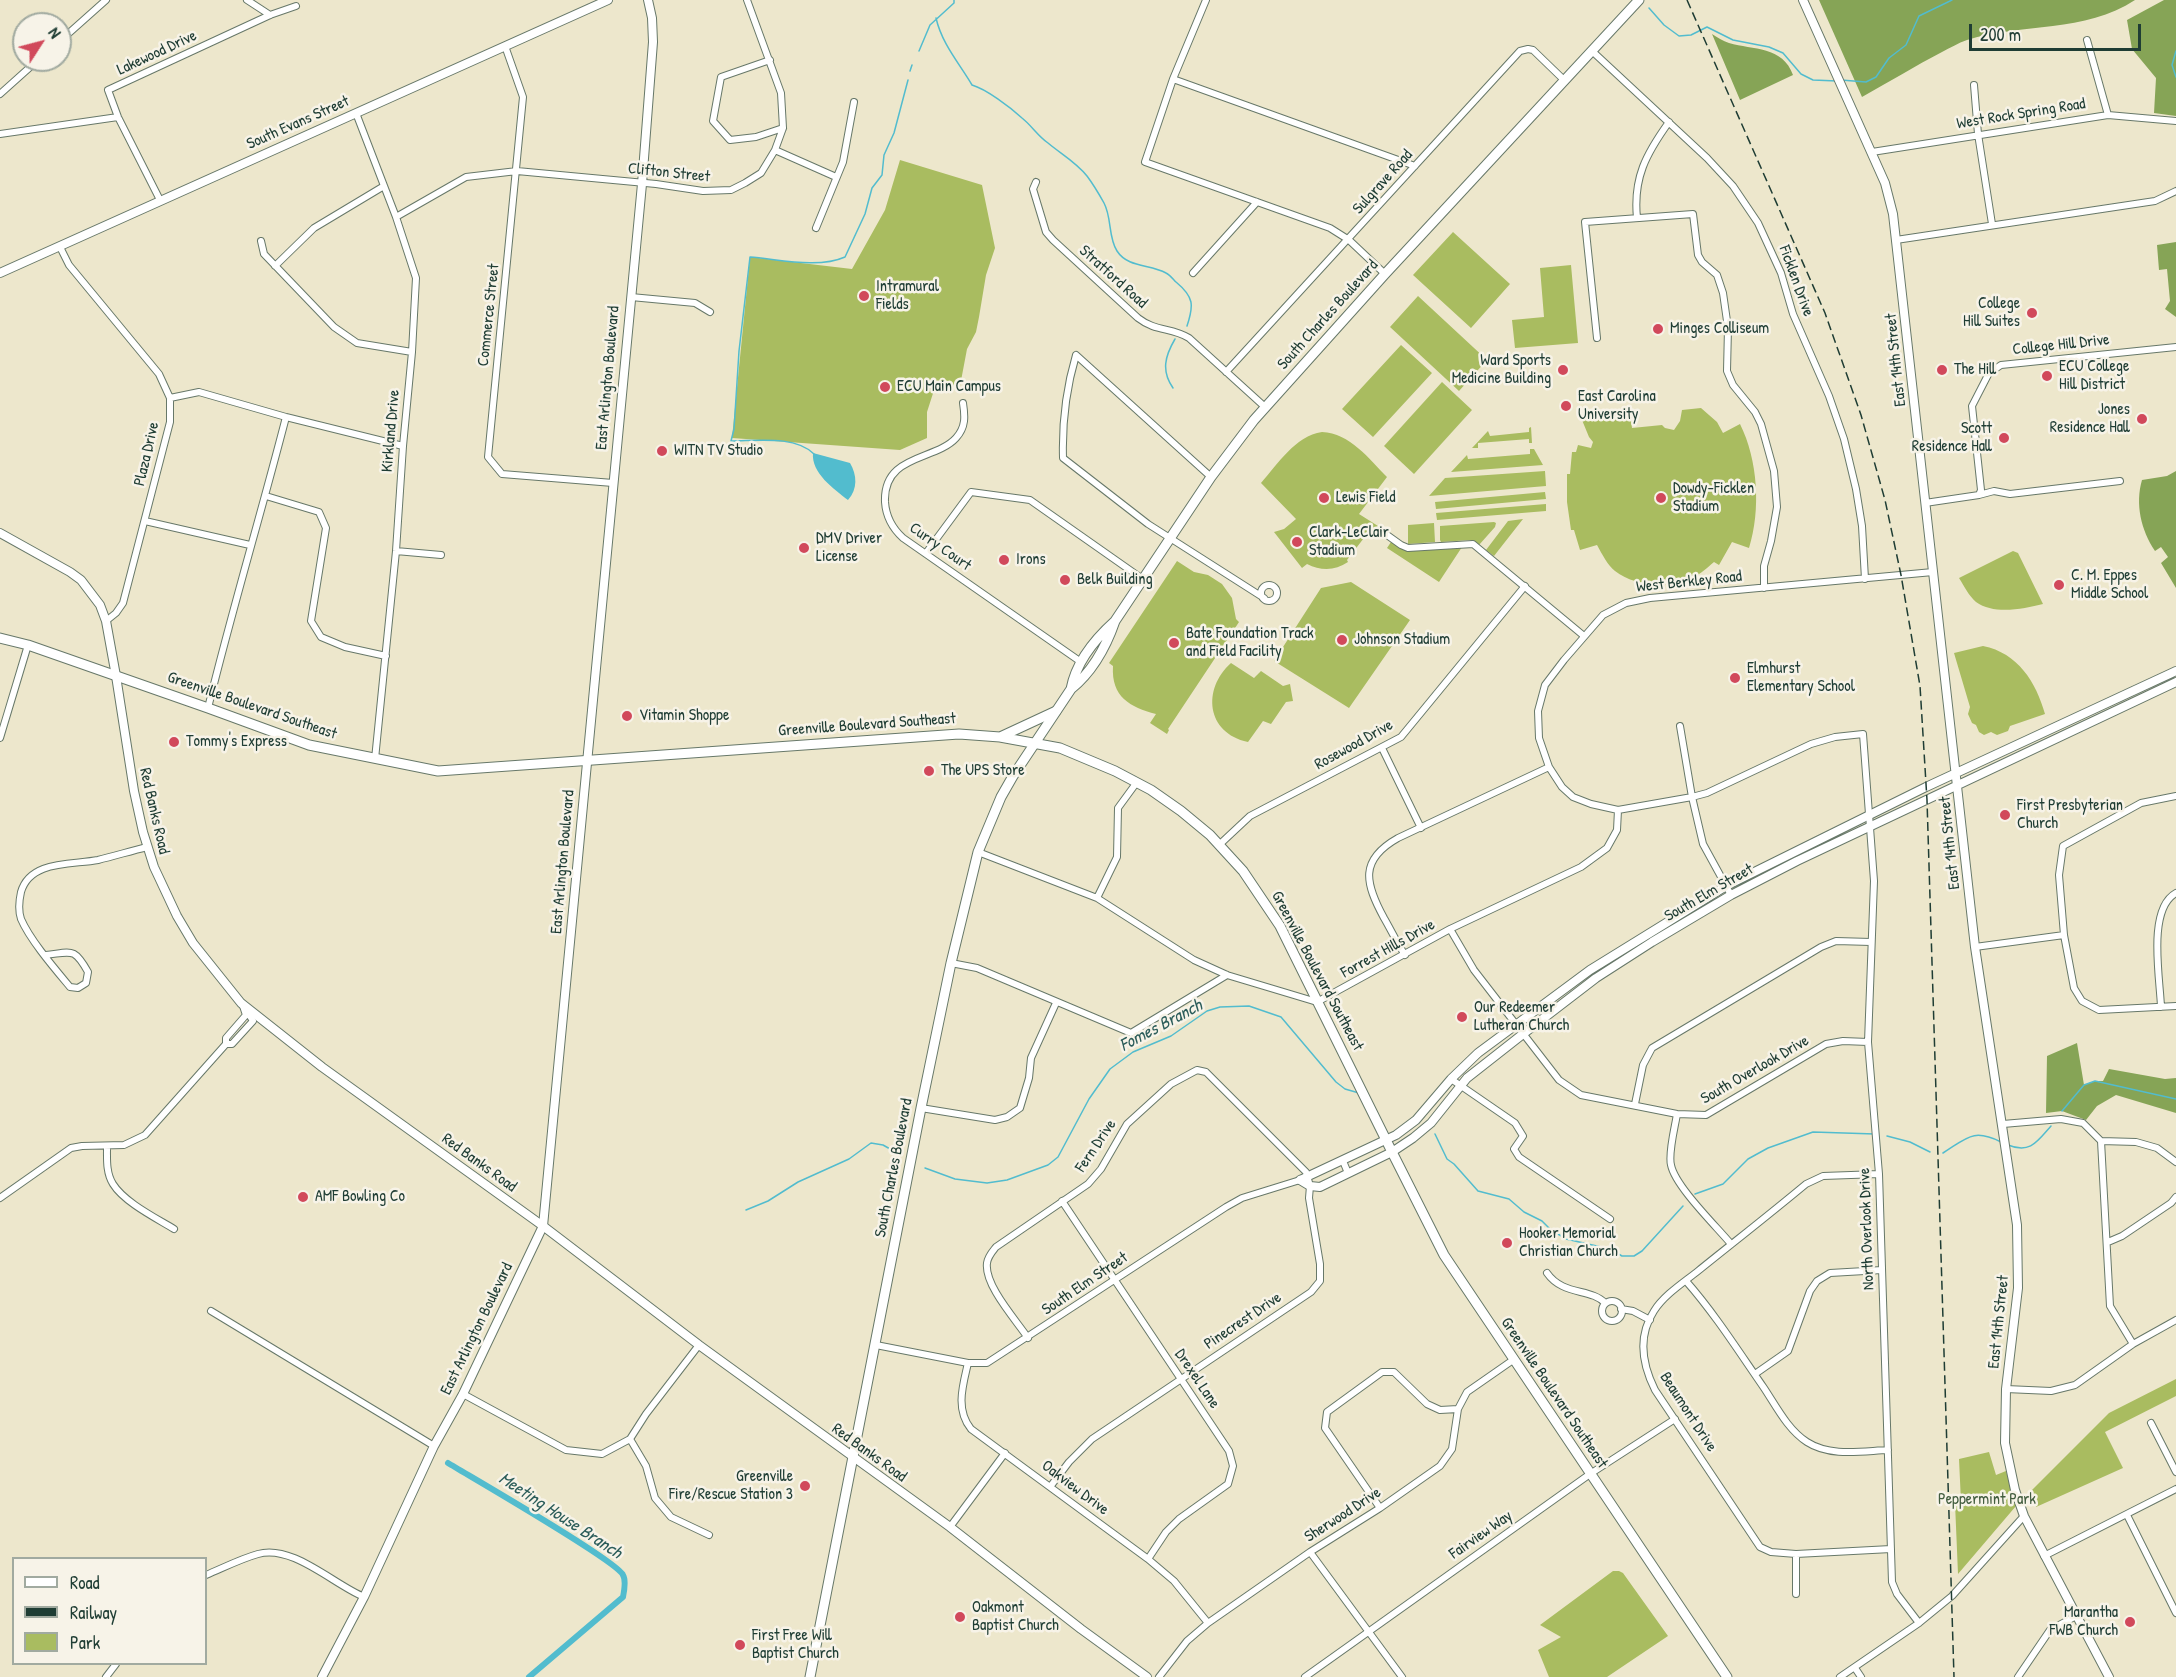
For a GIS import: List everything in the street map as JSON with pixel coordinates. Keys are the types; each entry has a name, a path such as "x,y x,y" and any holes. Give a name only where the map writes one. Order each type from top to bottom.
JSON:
{"main road":[{"name":"South Evans Street","path":"0,273 608,0"},
{"name":"East Arlington Boulevard","path":"322,1677 364,1597 434,1446 463,1394 543,1226 642,184 653,42 652,18 648,0"},
{"name":"South Charles Boulevard","path":"1071,689 1074,673 1081,662 1101,634 1115,621 1144,580 1235,443 1385,274 1639,0"},
{"name":"South Charles Boulevard","path":"810,1677 921,1108 951,963 978,852 1001,797 1071,689 1084,679 1108,640 1115,621"},
{"name":"Greenville Boulevard Southeast","path":"0,638 28,645 309,745 438,771 588,762 938,734 1000,737 1036,742 1084,757 1137,782 1181,811 1219,845 1243,871 1268,906 1444,1255 1727,1677"},
{"path":"1000,737 1056,711"}],"street":[{"path":"72,30 105,0"},
{"path":"247,0 270,15"},
{"name":"Clifton Street","path":"396,217 465,177 517,171 703,191 731,190 761,173 775,150 783,128 781,93 747,0"},
{"path":"1206,0 1173,80 1144,162 1330,228 1348,240 1385,274"},
{"name":"East 14th Street","path":"1803,0 1872,152 1890,200 1896,240 1975,947 2018,1225 2018,1288 2006,1389 2005,1443 2014,1491 2024,1516 2109,1677"},
{"name":"Lakewood Drive","path":"160,200 118,117 108,90 270,15 296,6"},
{"path":"2087,40 2108,114"},
{"name":"Commerce Street","path":"505,46 523,97 488,457 502,474 614,483"},
{"name":"Sulgrave Road","path":"1226,372 1521,51 1533,50 1564,80"},
{"name":"Ficklen Drive","path":"1592,51 1707,158 1732,186 1758,223 1774,257 1793,314 1829,396 1844,439 1862,526 1865,579"},
{"path":"770,60 722,76 713,121 730,140 756,137 783,128"},
{"path":"0,94 25,72"},
{"path":"1173,80 1415,166"},
{"path":"1974,85 1978,134 1992,224"},
{"path":"816,228 843,162 854,102"},
{"name":"Kirkland Drive","path":"356,113 396,217 416,278 396,552 375,760"},
{"name":"West Rock Spring Road","path":"1872,152 2108,114 2176,121"},
{"path":"0,134 118,117"},
{"path":"1637,218 1636,194 1640,172 1652,147 1669,122"},
{"path":"775,150 836,177"},
{"name":"Stratford Road","path":"1036,182 1033,189 1047,232 1053,240 1146,324 1183,334 1265,407"},
{"path":"275,266 314,228 384,186"},
{"path":"1896,240 2155,201 2176,191"},
{"path":"1193,273 1257,202"},
{"path":"1597,338 1585,222 1693,214 1698,255 1702,262 1714,271 1720,281 1727,319 1727,371 1733,385 1755,412 1761,424 1774,471 1776,507 1771,541 1764,566 1764,588"},
{"path":"261,241 264,254 275,266 334,327 357,344 412,352"},
{"name":"Plaza Drive","path":"60,247 69,266 159,374 170,398 170,422 123,603 106,621"},
{"path":"631,297 695,303 710,312"},
{"name":"College Hill Drive","path":"1979,495 1981,490 1972,406 1989,373 2001,365 2176,347"},
{"path":"1211,477 1076,355 1069,378 1062,431 1063,458 1148,525 1170,539 1268,601 1273,600 1277,594 1273,586 1250,588"},
{"path":"170,398 199,392 286,417 403,446"},
{"name":"Curry Court","path":"963,403 966,420 956,438 946,446 913,459 892,477 885,494 887,516 895,531 1081,662"},
{"path":"208,708 286,417"},
{"path":"1925,503 1994,491 2010,494 2120,481"},
{"path":"926,553 971,492 1030,500 1144,580"},
{"path":"266,496 319,512 326,528 311,621 321,637 345,647 386,656"},
{"path":"145,521 250,545"},
{"name":"Red Banks Road","path":"0,533 81,580 100,605 106,621 134,791 147,847 163,887 184,928 241,1003 278,1034 543,1226 699,1345 950,1527 1081,1629 1148,1677"},
{"path":"1387,535 1408,548 1473,544 1584,636"},
{"path":"396,552 441,555"},
{"name":"West Berkley Road","path":"1618,810 1590,804 1573,797 1562,787 1549,767 1539,738 1538,711 1545,685 1584,636 1610,610 1632,601 1933,572"},
{"name":"Rosewood Drive","path":"1219,845 1250,816 1401,737 1524,586"},
{"path":"1264,587 1262,594 1264,598"},
{"path":"0,738 28,645"},
{"name":"South Elm Street","path":"876,1345 968,1363 980,1364 993,1361 1242,1198 1304,1178 1386,1140 1416,1120 1451,1078 1516,1025 1590,970 1726,886 1870,814 2176,671"},
{"path":"2166,675 2173,684"},
{"name":"South Elm Street","path":"1310,1186 1320,1187 1392,1152 1423,1130 1461,1086 1486,1062 1596,978 1731,895 1870,826 2173,684"},
{"path":"2084,715 2088,723"},
{"path":"1680,726 1692,797 1703,844 1731,895"},
{"name":"North Overlook Drive","path":"1692,797 1707,793 1811,744 1835,736 1863,734 1874,881 1868,1042 1880,1174 1892,1582 1897,1594 1919,1623"},
{"path":"2020,744 2025,754"},
{"path":"1382,748 1421,828"},
{"path":"1405,955 1371,895 1368,882 1370,869 1377,852 1398,838 1549,767"},
{"path":"1097,898 1117,857 1119,808 1137,782"},
{"path":"2176,796 2141,803 2063,846 2060,875 2064,935 2074,988 2082,1001 2099,1010 2176,1006"},
{"path":"1618,810 1692,797"},
{"name":"Forrest Hills Drive","path":"1317,1002 1450,929 1581,867 1606,848 1617,830 1618,810"},
{"path":"46,955 72,952 77,954 88,972 86,983 78,988 70,987 46,955 26,928 20,917 20,897 27,880 34,873 43,869 97,860 147,847"},
{"path":"978,852 1097,898 1194,960 1227,975 1317,1002"},
{"path":"1793,852 1797,861"},
{"path":"2162,1007 2157,938 2162,908 2176,893"},
{"name":"South Overlook Drive","path":"1450,929 1474,970 1559,1080 1581,1095 1677,1114 1706,1115 1826,1044 1844,1041 1868,1042"},
{"path":"1647,933 1652,942"},
{"path":"1975,947 2064,935"},
{"path":"1635,1104 1643,1065 1652,1048 1821,947 1836,941 1871,942"},
{"path":"951,963 977,968 1131,1033 1227,975"},
{"path":"1590,970 1596,978"},
{"path":"0,1198 71,1148 123,1145 145,1135 226,1044 232,1044 253,1020 241,1003"},
{"path":"921,1108 995,1120 1007,1117 1020,1108 1029,1078 1031,1058 1056,1003"},
{"name":"Fern Drive","path":"1028,1338 994,1289 987,1266 989,1256 996,1246 1088,1184 1101,1169 1127,1124 1171,1084 1197,1070 1206,1072 1304,1178"},
{"path":"1451,1078 1515,1122 1522,1136 1514,1149 1519,1157 1610,1219"},
{"path":"1677,1114 1670,1164 1672,1170 1731,1244"},
{"path":"2003,1124 2061,1119 2083,1124 2101,1141 2136,1142 2157,1148 2176,1162"},
{"path":"1416,1120 1423,1130"},
{"path":"2101,1141 2110,1306 2133,1344"},
{"path":"107,1147 108,1171 112,1183 121,1194 174,1229"},
{"path":"1343,1161 1348,1173"},
{"name":"Beaumont Drive","path":"1880,1174 1834,1175 1814,1179 1731,1244 1660,1304 1650,1320 1642,1347 1648,1376 1655,1390 1760,1547 1771,1552 1796,1554 1891,1549"},
{"path":"1304,1178 1310,1186"},
{"name":"Pinecrest Drive","path":"1050,1487 1069,1462 1092,1439 1311,1292 1320,1281 1320,1264 1309,1198 1310,1186"},
{"path":"2108,1242 2122,1236 2171,1203 2176,1197"},
{"name":"Drexel Lane","path":"1062,1201 1229,1451 1233,1466 1228,1484 1179,1519 1166,1532 1148,1558"},
{"path":"1755,1374 1788,1351 1810,1291 1817,1281 1830,1273 1882,1270"},
{"path":"1547,1273 1557,1284 1581,1294 1601,1298 1605,1303"},
{"path":"1686,1281 1711,1311 1789,1425 1807,1442 1826,1450 1846,1452 1887,1450"},
{"path":"1605,1303 1615,1302 1622,1309 1633,1311 1650,1320"},
{"path":"1605,1303 1602,1316 1610,1322 1619,1318 1622,1309"},
{"path":"211,1311 434,1446"},
{"path":"2006,1389 2051,1391 2074,1385 2133,1344 2176,1320"},
{"path":"463,1394 566,1450 602,1454 630,1440 646,1414 699,1345"},
{"name":"Sherwood Drive","path":"1159,1677 1187,1641 1208,1623 1440,1466 1452,1449 1458,1409 1467,1392 1513,1360"},
{"name":"Oakview Drive","path":"968,1363 961,1413 971,1429 1148,1558 1174,1581 1208,1623"},
{"path":"1380,1508 1325,1428 1327,1412 1382,1372 1394,1372 1427,1404 1440,1410 1458,1409"},
{"name":"Fairview Way","path":"1305,1677 1590,1474 1675,1419"},
{"path":"2151,1423 2176,1472"},
{"path":"630,1440 646,1466 655,1498 671,1517 709,1535"},
{"path":"950,1527 1005,1453"},
{"path":"2044,1556 2176,1489"},
{"path":"2127,1515 2176,1613"},
{"path":"1840,1677 1919,1623 1952,1596 2024,1516"},
{"path":"207,1575 258,1554 274,1552 287,1554 364,1597"},
{"path":"1310,1552 1402,1677"},
{"path":"1796,1554 1796,1594"},
{"path":"2018,1677 2050,1630 2076,1616"},
{"path":"106,1677 115,1665"},
{"path":"1855,1668 1861,1677"}],"green space":[{"path":"1819,0 2135,0 2095,18 2074,23 2009,31 1967,40 1862,97"},
{"path":"2164,0 2176,0 2176,116 2154,113 2156,78 2132,49 2127,20"},
{"path":"1712,34 1729,43 1775,54 1788,66 1793,75 1740,100"},
{"name":"Intramural Fields","path":"900,160 982,185 995,248 986,275 976,332 967,349 960,386 936,384 927,412 927,438 900,450 732,438 750,257 852,269 885,210"},
{"path":"1453,232 1510,284 1471,328 1413,275"},
{"path":"2176,242 2176,317 2165,309 2170,301 2167,269 2159,270 2157,245"},
{"path":"1571,265 1578,343 1515,348 1512,320 1544,317 1540,268"},
{"path":"1418,296 1487,360 1459,391 1390,327"},
{"path":"1401,345 1432,373 1373,437 1342,409"},
{"path":"1442,382 1472,410 1414,474 1384,446"},
{"name":"Dowdy-Ficklen Stadium","path":"1701,408 1717,422 1723,433 1740,424 1746,438 1756,485 1755,518 1749,548 1732,542 1719,565 1714,562 1691,578 1679,583 1660,585 1631,580 1615,571 1605,560 1597,545 1580,550 1574,530 1571,530 1567,502 1567,474 1570,474 1572,452 1576,452 1578,445 1591,448 1593,442 1582,420 1632,413 1633,418 1626,419 1631,420 1632,428 1662,425 1674,430 1680,421 1682,410"},
{"path":"1531,427 1532,443 1529,443 1529,439 1478,443 1478,448 1472,448 1488,431 1490,436 1529,432"},
{"name":"Lewis Field","path":"1322,432 1332,433 1350,442 1387,477 1359,514 1378,526 1371,537 1367,534 1347,560 1348,562 1333,568 1323,569 1307,564 1302,568 1274,532 1284,529 1296,519 1261,483 1295,445 1303,439"},
{"path":"1530,449 1534,449 1543,465 1451,472 1467,455 1468,459 1530,454"},
{"path":"1545,471 1546,486 1429,496 1445,478"},
{"path":"2176,471 2176,588 2161,563 2168,557 2161,547 2155,551 2146,534 2139,498 2142,480 2167,476"},
{"path":"1545,492 1546,499 1436,509 1435,502"},
{"path":"1546,504 1546,511 1437,520 1436,513"},
{"path":"1523,519 1494,556 1486,550 1508,521"},
{"path":"1494,522 1495,527 1479,545 1470,540 1441,542 1440,540 1440,526"},
{"path":"1434,523 1435,542 1408,544 1408,525"},
{"path":"1391,542 1408,551 1462,547 1439,582 1387,548"},
{"path":"2013,551 2018,553 2043,604 2000,610 1976,602 1959,578"},
{"name":"Bate Foundation Track and Field Facility","path":"1177,561 1194,572 1208,575 1222,584 1232,598 1236,619 1239,622 1168,729 1167,734 1150,723 1156,714 1130,704 1119,693 1113,677 1113,666 1109,663"},
{"name":"Johnson Stadium","path":"1351,582 1410,620 1349,708 1274,661 1321,588"},
{"path":"1983,646 2006,655 2016,662 2031,680 2045,714 2010,726 2008,731 1997,735 1991,732 1984,735 1979,732 1968,714 1970,707 1954,653"},
{"path":"1231,663 1254,678 1261,671 1283,686 1290,684 1293,701 1286,702 1271,724 1263,721 1248,742 1224,730 1213,709 1216,685 1222,673"},
{"path":"2077,1043 2084,1085 2103,1081 2109,1069 2165,1079 2176,1078 2176,1113 2116,1095 2097,1106 2086,1120 2062,1111 2046,1113 2047,1056"},
{"path":"2176,1379 2176,1396 2105,1432 2123,1468 2036,1507 2031,1491 2109,1413"},
{"name":"Peppermint Park","path":"1989,1452 1996,1475 2006,1471 2016,1506 1958,1574 1955,1503 1961,1502 1959,1459"},
{"path":"1613,1571 1623,1573 1668,1636 1607,1677 1549,1677 1538,1650 1561,1637 1540,1625"}],"water":[{"path":"813,453 850,463 855,482 854,491 848,500 830,486 820,474 813,460"}],"waterway":[{"path":"919,51 930,25 954,3 954,0"},
{"path":"1841,80 1866,82 1876,77 1889,58 1906,45 1919,16 1952,0"},
{"path":"1649,8 1664,25 1679,36 1691,35 1707,27 1733,40 1769,47 1783,53 1801,74 1813,80 1837,81"},
{"path":"936,18 947,45 972,85 991,94 1011,109 1087,176 1104,203 1117,251 1133,263 1166,273 1186,292 1191,302 1187,326"},
{"path":"2176,51 2172,65 2176,77"},
{"path":"910,71 912,65"},
{"path":"814,454 797,444 775,440 731,441 750,257 810,263 834,261 845,257 865,214 872,188 882,175 884,155 894,133 908,80"},
{"path":"1173,388 1167,376 1166,364 1175,339"},
{"name":"Fomes Branch","path":"925,1168 955,1179 987,1183 1007,1180 1048,1165 1058,1157 1089,1099 1110,1069 1133,1052 1171,1036 1207,1011 1220,1007 1249,1006 1281,1017 1336,1082 1345,1089 1359,1093"},
{"name":"Fomes Branch","path":"2062,1111 2084,1085 2095,1081 2176,1099"},
{"name":"Fomes Branch","path":"2008,1145 2022,1148 2033,1145 2051,1126"},
{"name":"Fomes Branch","path":"1695,1194 1723,1184 1748,1159 1768,1148 1813,1132 1875,1134"},
{"name":"Fomes Branch","path":"1435,1134 1447,1159 1478,1191 1509,1199 1524,1212 1542,1221 1566,1239 1610,1249 1622,1256 1634,1256 1642,1251 1683,1206"},
{"name":"Fomes Branch","path":"1943,1153 1965,1139 1977,1135 2001,1142"},
{"name":"Fomes Branch","path":"1887,1136 1910,1142 1930,1152"},
{"name":"Fomes Branch","path":"746,1210 768,1201 798,1182 849,1159 871,1143 883,1145 899,1154"},
{"name":"Meeting House Branch","path":"448,1463 571,1537 615,1567 624,1577 623,1597 529,1677"}],"railway":[{"path":"1687,0 1825,313 1861,415 1885,500 1901,575 1920,686 1927,800 1954,1677"}],"place":[{"name":"Intramural Fields","path":"864,296"},
{"name":"College Hill Suites","path":"2032,313"},
{"name":"Minges Colliseum","path":"1658,329"},
{"name":"Ward Sports Medicine Building","path":"1563,370"},
{"name":"The Hill","path":"1942,370"},
{"name":"ECU College Hill District","path":"2047,376"},
{"name":"ECU Main Campus","path":"885,387"},
{"name":"East Carolina University","path":"1566,406"},
{"name":"Jones Residence Hall","path":"2142,419"},
{"name":"Scott Residence Hall","path":"2004,438"},
{"name":"WITN TV Studio","path":"662,451"},
{"name":"Lewis Field","path":"1324,498"},
{"name":"Dowdy-Ficklen Stadium","path":"1661,498"},
{"name":"Clark-LeClair Stadium","path":"1297,542"},
{"name":"DMV Driver License","path":"804,548"},
{"name":"Irons","path":"1004,560"},
{"name":"Belk Building","path":"1065,580"},
{"name":"C. M. Eppes Middle School","path":"2059,585"},
{"name":"Johnson Stadium","path":"1342,640"},
{"name":"Bate Foundation Track and Field Facility","path":"1174,643"},
{"name":"Elmhurst Elementary School","path":"1735,678"},
{"name":"Vitamin Shoppe","path":"627,716"},
{"name":"Tommy's Express","path":"174,742"},
{"name":"The UPS Store","path":"929,771"},
{"name":"First Presbyterian Church","path":"2005,815"},
{"name":"Our Redeemer Lutheran Church","path":"1462,1017"},
{"name":"AMF Bowling Co","path":"303,1197"},
{"name":"Hooker Memorial Christian Church","path":"1507,1243"},
{"name":"Greenville Fire/Rescue Station 3","path":"805,1486"},
{"name":"Oakmont Baptist Church","path":"960,1617"},
{"name":"Marantha FWB Church","path":"2130,1622"},
{"name":"First Free Will Baptist Church","path":"740,1645"}]}
